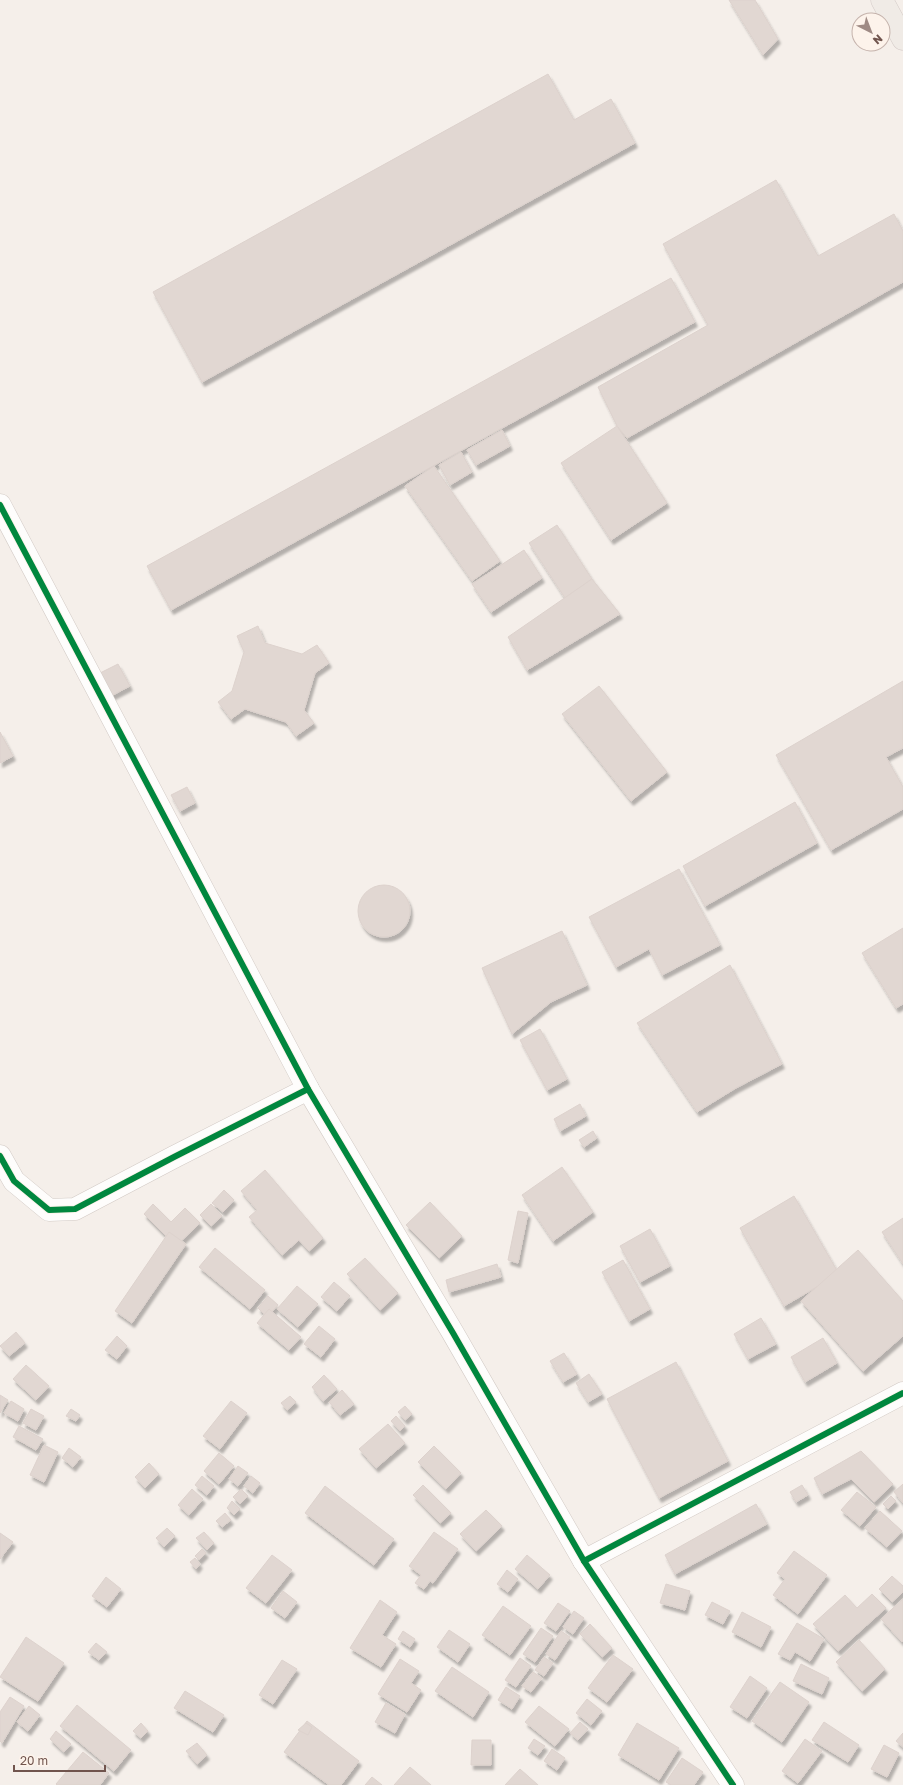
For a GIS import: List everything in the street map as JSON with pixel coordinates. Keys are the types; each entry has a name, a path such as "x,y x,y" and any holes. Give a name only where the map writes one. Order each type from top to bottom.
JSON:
{"main road":[{"path":"882,0 903,39"}],"street":[{"path":"0,505 308,1089 453,1333 584,1561 733,1785"},
{"path":"0,1156 14,1181 49,1210 75,1209 308,1089"},
{"path":"584,1561 903,1393"}],"building":[{"path":"729,0 755,0 778,39 763,55"},
{"path":"548,74 574,120 611,99 635,143 202,382 153,292"},
{"path":"776,180 818,256 894,214 903,231 903,282 627,438 617,426 598,387 708,325 663,244"},
{"path":"671,278 695,322 171,610 147,566"},
{"path":"617,426 667,503 611,540 561,463"},
{"path":"502,430 510,446 476,465 467,450"},
{"path":"461,452 472,472 450,485 439,465"},
{"path":"434,466 500,561 472,581 405,486"},
{"path":"557,525 592,579 565,598 529,543"},
{"path":"524,550 542,578 491,612 472,584"},
{"path":"592,579 620,614 527,670 508,637"},
{"path":"258,626 265,643 302,654 317,645 329,663 315,673 304,710 314,723 296,736 286,722 245,709 231,719 218,702 232,691 244,652 237,636"},
{"path":"118,664 130,686 111,696 100,673"},
{"path":"903,681 903,748 886,757 903,787 903,809 831,850 776,755"},
{"path":"599,686 667,772 631,801 562,714"},
{"path":"0,732 13,756 0,763"},
{"path":"187,787 195,803 180,811 171,795"},
{"path":"795,802 817,843 705,906 683,866"},
{"path":"679,869 720,945 662,975 649,949 616,967 589,917"},
{"path":"384,885 394,887 402,893 408,901 410,911 408,921 402,929 394,935 384,937 374,935 366,929 360,921 358,911 360,901 366,893 374,887"},
{"path":"903,928 903,1004 896,1008 862,953"},
{"path":"562,931 587,985 551,1002 512,1034 482,968"},
{"path":"730,965 782,1064 736,1088 697,1112 637,1023"},
{"path":"540,1029 567,1079 547,1090 520,1040"},
{"path":"580,1104 586,1116 560,1131 554,1119"},
{"path":"593,1131 597,1138 584,1147 579,1140"},
{"path":"562,1167 593,1212 553,1241 522,1195"},
{"path":"265,1170 323,1238 309,1251 299,1240 282,1255 249,1217 257,1210 241,1191"},
{"path":"224,1190 234,1200 223,1212 212,1203"},
{"path":"794,1196 839,1274 784,1306 740,1228"},
{"path":"430,1202 462,1236 439,1258 406,1225"},
{"path":"153,1204 171,1222 185,1208 200,1223 176,1246 144,1214"},
{"path":"211,1204 222,1216 211,1226 200,1215"},
{"path":"518,1211 528,1213 518,1263 508,1260"},
{"path":"903,1218 903,1264 882,1232"},
{"path":"650,1229 670,1266 640,1282 620,1246"},
{"path":"169,1232 186,1244 132,1323 115,1311"},
{"path":"215,1248 265,1290 250,1309 199,1267"},
{"path":"858,1250 903,1301 903,1336 863,1371 801,1301"},
{"path":"365,1258 398,1293 380,1310 347,1274"},
{"path":"623,1260 650,1309 629,1321 602,1272"},
{"path":"497,1264 501,1277 449,1292 446,1280"},
{"path":"334,1282 350,1296 337,1311 321,1297"},
{"path":"297,1286 318,1304 298,1327 277,1309"},
{"path":"268,1296 278,1305 267,1317 258,1308"},
{"path":"269,1309 301,1337 289,1350 257,1323"},
{"path":"761,1318 776,1344 748,1359 734,1334"},
{"path":"319,1326 335,1339 321,1357 304,1344"},
{"path":"16,1332 25,1343 9,1356 0,1346"},
{"path":"117,1336 127,1346 117,1359 105,1350"},
{"path":"823,1338 837,1363 805,1382 791,1357"},
{"path":"564,1353 577,1374 563,1382 550,1361"},
{"path":"676,1362 728,1461 659,1498 607,1399"},
{"path":"26,1365 49,1386 36,1400 13,1379"},
{"path":"589,1374 602,1394 588,1402 576,1383"},
{"path":"324,1375 337,1389 323,1401 312,1387"},
{"path":"342,1390 354,1404 340,1415 329,1402"},
{"path":"0,1395 8,1400 0,1413"},
{"path":"290,1396 296,1402 287,1410 281,1403"},
{"path":"11,1401 24,1409 18,1421 4,1413"},
{"path":"231,1401 247,1413 220,1449 203,1436"},
{"path":"405,1406 412,1414 405,1420 398,1412"},
{"path":"31,1409 44,1416 36,1430 23,1423"},
{"path":"71,1409 80,1415 76,1421 66,1416"},
{"path":"396,1416 405,1426 400,1431 391,1421"},
{"path":"388,1424 405,1443 376,1468 359,1449"},
{"path":"19,1426 43,1439 36,1450 13,1437"},
{"path":"44,1445 58,1452 44,1482 30,1475"},
{"path":"434,1446 461,1473 446,1489 418,1462"},
{"path":"69,1448 81,1457 73,1467 62,1458"},
{"path":"861,1451 893,1484 874,1502 851,1479 822,1494 814,1478"},
{"path":"219,1453 234,1466 219,1484 204,1471"},
{"path":"149,1463 159,1474 145,1488 135,1477"},
{"path":"238,1466 248,1473 238,1486 229,1479"},
{"path":"202,1476 214,1486 207,1495 195,1485"},
{"path":"251,1476 260,1483 253,1493 244,1486"},
{"path":"903,1484 903,1503 894,1492"},
{"path":"423,1485 451,1513 440,1523 413,1495"},
{"path":"802,1485 808,1495 796,1502 790,1492"},
{"path":"325,1486 394,1539 374,1565 305,1513"},
{"path":"192,1489 203,1499 189,1515 178,1505"},
{"path":"241,1489 248,1496 240,1504 233,1497"},
{"path":"857,1492 876,1507 860,1526 841,1510"},
{"path":"891,1496 896,1501 888,1509 883,1504"},
{"path":"232,1501 240,1509 234,1515 227,1508"},
{"path":"756,1504 767,1524 675,1574 665,1555"},
{"path":"486,1510 502,1526 476,1551 460,1534"},
{"path":"880,1511 902,1531 887,1547 865,1528"},
{"path":"225,1513 231,1520 222,1527 216,1521"},
{"path":"167,1528 175,1536 164,1547 156,1538"},
{"path":"204,1532 214,1543 207,1550 196,1538"},
{"path":"434,1532 458,1549 433,1583 430,1581 424,1589 415,1583 421,1575 409,1566"},
{"path":"0,1533 13,1542 0,1559"},
{"path":"202,1549 206,1553 199,1560 195,1556"},
{"path":"794,1551 827,1575 798,1614 773,1595 785,1579 777,1573"},
{"path":"272,1555 292,1570 266,1603 246,1588"},
{"path":"527,1555 550,1575 538,1589 515,1569"},
{"path":"195,1558 200,1564 196,1569 190,1562"},
{"path":"507,1570 518,1579 508,1592 497,1584"},
{"path":"892,1576 903,1586 903,1592 892,1602 879,1589"},
{"path":"106,1577 121,1589 107,1607 92,1596"},
{"path":"666,1584 690,1591 685,1610 660,1603"},
{"path":"283,1591 297,1602 285,1618 271,1608"},
{"path":"872,1594 886,1608 838,1651 813,1624 845,1595 857,1608"},
{"path":"903,1599 903,1641 902,1642 881,1619"},
{"path":"380,1600 397,1612 382,1635 396,1644 381,1667 350,1648"},
{"path":"712,1602 730,1611 723,1624 705,1615"},
{"path":"558,1603 570,1611 556,1631 544,1623"},
{"path":"503,1606 531,1626 510,1655 482,1635"},
{"path":"574,1611 584,1618 573,1634 563,1627"},
{"path":"742,1612 771,1627 761,1647 732,1632"},
{"path":"797,1623 824,1639 810,1661 795,1652 790,1660 778,1654"},
{"path":"590,1624 612,1648 602,1657 580,1634"},
{"path":"541,1628 553,1636 535,1662 523,1654"},
{"path":"449,1630 470,1644 458,1662 437,1647"},
{"path":"403,1631 415,1639 410,1647 398,1639"},
{"path":"561,1631 570,1637 555,1660 546,1654"},
{"path":"26,1637 64,1663 38,1701 0,1677"},
{"path":"859,1640 885,1669 862,1691 836,1662"},
{"path":"96,1643 107,1652 99,1660 88,1652"},
{"path":"613,1655 633,1669 607,1702 588,1688"},
{"path":"544,1657 553,1663 544,1676 535,1670"},
{"path":"520,1658 531,1666 516,1687 505,1680"},
{"path":"400,1659 419,1671 411,1683 421,1690 407,1712 378,1694"},
{"path":"282,1660 297,1669 273,1704 259,1695"},
{"path":"801,1664 829,1678 822,1694 793,1681"},
{"path":"452,1667 489,1692 473,1717 435,1691"},
{"path":"533,1672 542,1678 531,1692 522,1686"},
{"path":"750,1676 767,1688 747,1718 730,1707"},
{"path":"780,1682 809,1702 782,1742 752,1721"},
{"path":"506,1687 520,1696 512,1709 498,1700"},
{"path":"185,1691 224,1715 213,1732 174,1708"},
{"path":"10,1697 24,1706 2,1743 0,1741 0,1712"},
{"path":"587,1699 602,1711 591,1725 576,1713"},
{"path":"386,1703 405,1714 395,1733 375,1722"},
{"path":"77,1705 131,1750 114,1771 60,1726"},
{"path":"29,1706 40,1715 28,1731 17,1722"},
{"path":"539,1706 569,1729 555,1746 525,1722"},
{"path":"307,1721 359,1761 341,1785 329,1785 284,1752"},
{"path":"580,1722 588,1729 578,1740 570,1733"},
{"path":"824,1722 859,1745 848,1762 812,1740"},
{"path":"141,1723 148,1731 141,1738 133,1731"},
{"path":"306,1723 312,1727 308,1735 298,1730"},
{"path":"637,1723 679,1748 659,1780 618,1755"},
{"path":"56,1731 71,1744 64,1752 50,1739"},
{"path":"903,1733 903,1747 896,1741"},
{"path":"534,1739 545,1746 538,1755 528,1748"},
{"path":"805,1739 822,1751 798,1783 782,1771"},
{"path":"472,1740 491,1740 491,1765 471,1765"},
{"path":"197,1743 207,1755 197,1764 186,1751"},
{"path":"884,1745 899,1753 887,1777 871,1769"},
{"path":"552,1749 565,1758 557,1770 544,1761"},
{"path":"83,1752 109,1773 100,1785 57,1785 56,1784"},
{"path":"682,1758 703,1772 694,1785 671,1785 666,1782"},
{"path":"410,1767 431,1785 394,1785"},
{"path":"520,1769 538,1785 505,1785"},
{"path":"372,1777 382,1785 365,1785"}],"cycle path":[{"path":"0,505 308,1089 453,1333 584,1561 733,1785"},
{"path":"0,1156 14,1181 49,1210 75,1209 308,1089"},
{"path":"584,1561 903,1393"}]}
